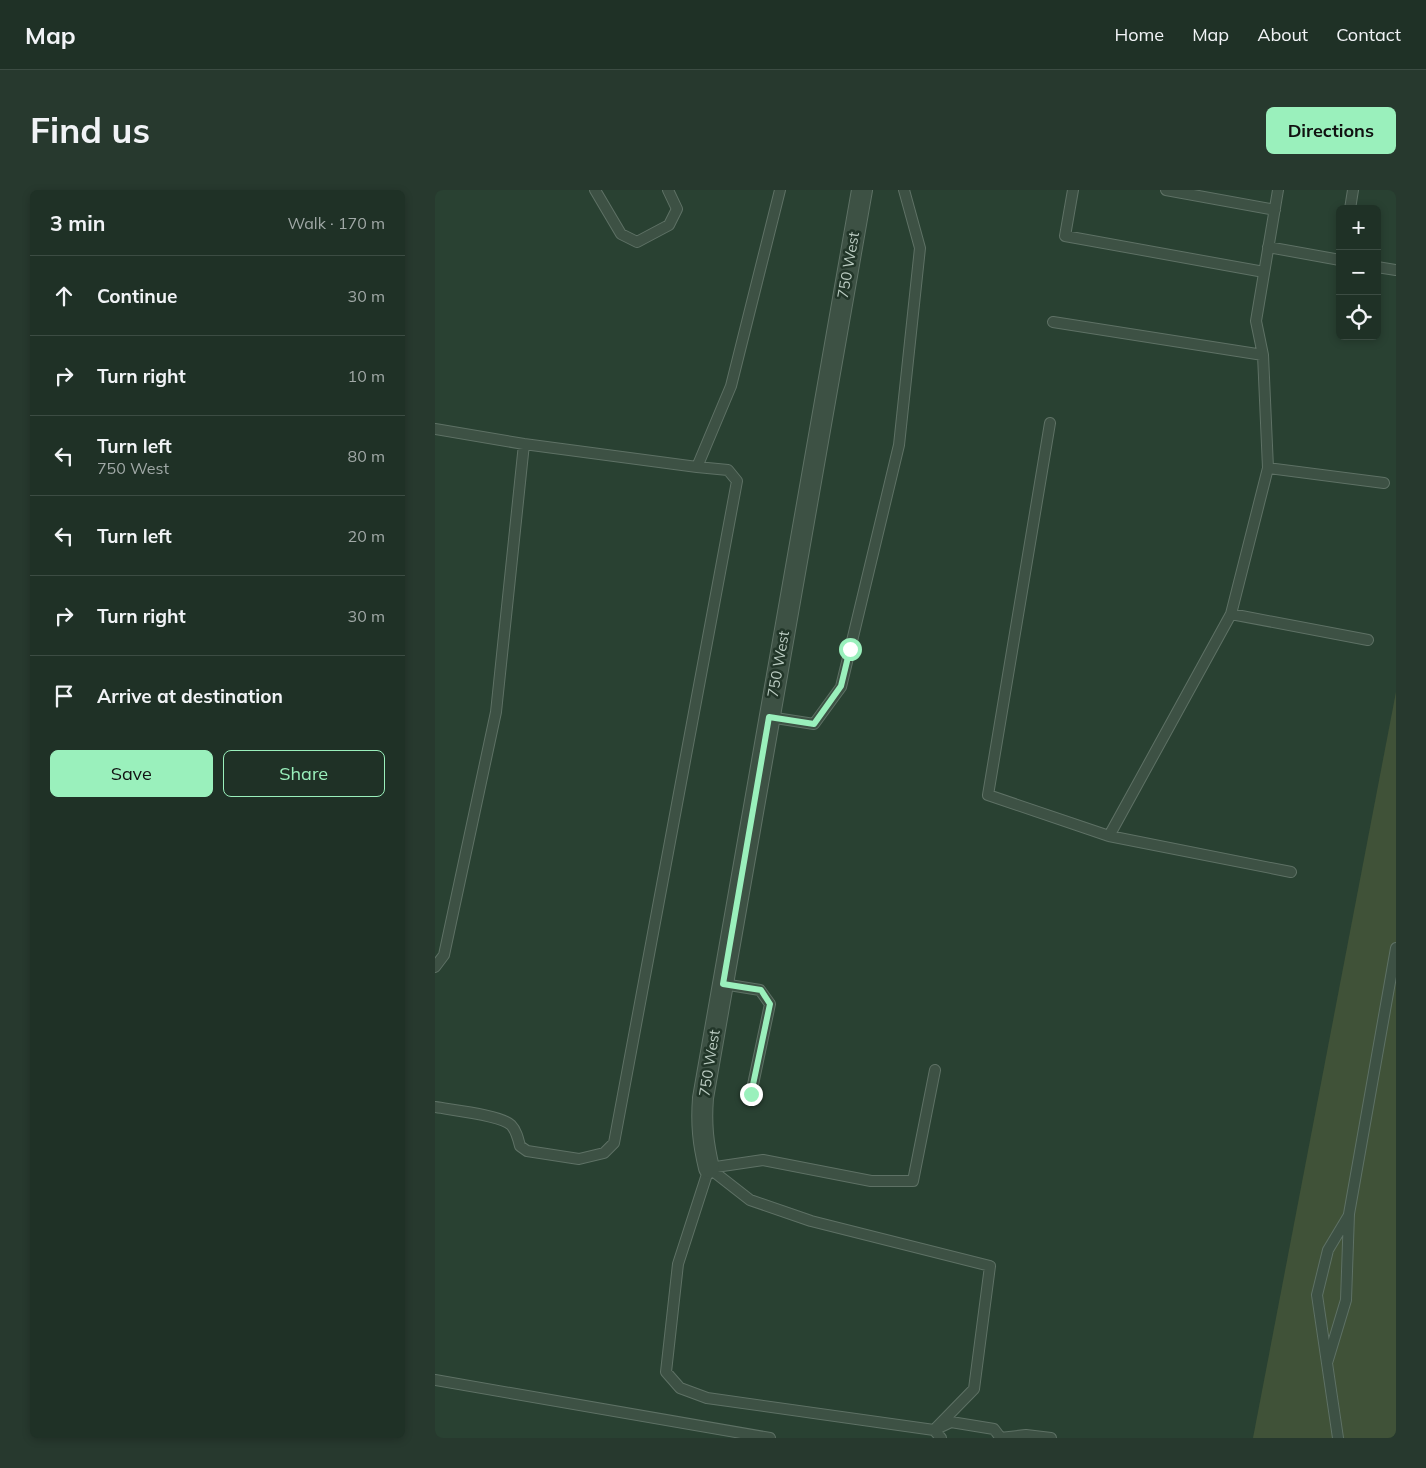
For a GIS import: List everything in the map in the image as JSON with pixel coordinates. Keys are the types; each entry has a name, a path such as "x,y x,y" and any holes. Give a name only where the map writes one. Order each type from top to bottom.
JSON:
{"street":[{"name":"750 West","path":"709,1168 703,1145 701,1122 703,1098 862,190"}],"lane":[{"path":"595,190 621,234 637,242 669,225 677,209 668,190"},
{"path":"697,467 731,386 780,190"},
{"path":"769,717 814,724 841,686 899,445 919,248 905,190"},
{"path":"1073,190 1065,236 1264,272"},
{"path":"1166,190 1275,210"},
{"path":"1109,836 1231,614 1268,468 1263,355 1256,321 1278,190"},
{"path":"1351,205 1353,190"},
{"path":"1268,247 1336,259"},
{"path":"1381,268 1396,270"},
{"path":"1053,322 1263,355"},
{"path":"1050,422 988,796 1109,836 1291,872"},
{"path":"435,429 524,444 728,470 737,481 614,1143 604,1153 579,1159 527,1151 520,1146 517,1135 510,1124 498,1118 435,1107"},
{"path":"435,966 496,712 524,444"},
{"path":"1268,468 1384,482"},
{"path":"1231,614 1368,640"},
{"path":"1327,1364 1346,1300 1349,1214 1396,948"},
{"path":"723,984 761,990 770,1004 751,1094"},
{"path":"709,1168 763,1160 871,1181 913,1181 935,1070"},
{"path":"709,1168 750,1200 811,1221 990,1266 975,1389 937,1434"},
{"path":"709,1168 678,1264 666,1372 680,1388 707,1398 937,1434 951,1422 994,1429 1000,1438 1026,1435 1051,1438"},
{"path":"1338,1438 1317,1296 1328,1250 1349,1214"},
{"path":"435,1380 770,1438"}],"green space":[{"path":"1396,692 1396,1438 1253,1438"}],"route":[{"path":"751,1094 770,1004 761,990 723,984 769,717 814,724 841,686 850,649"}]}
